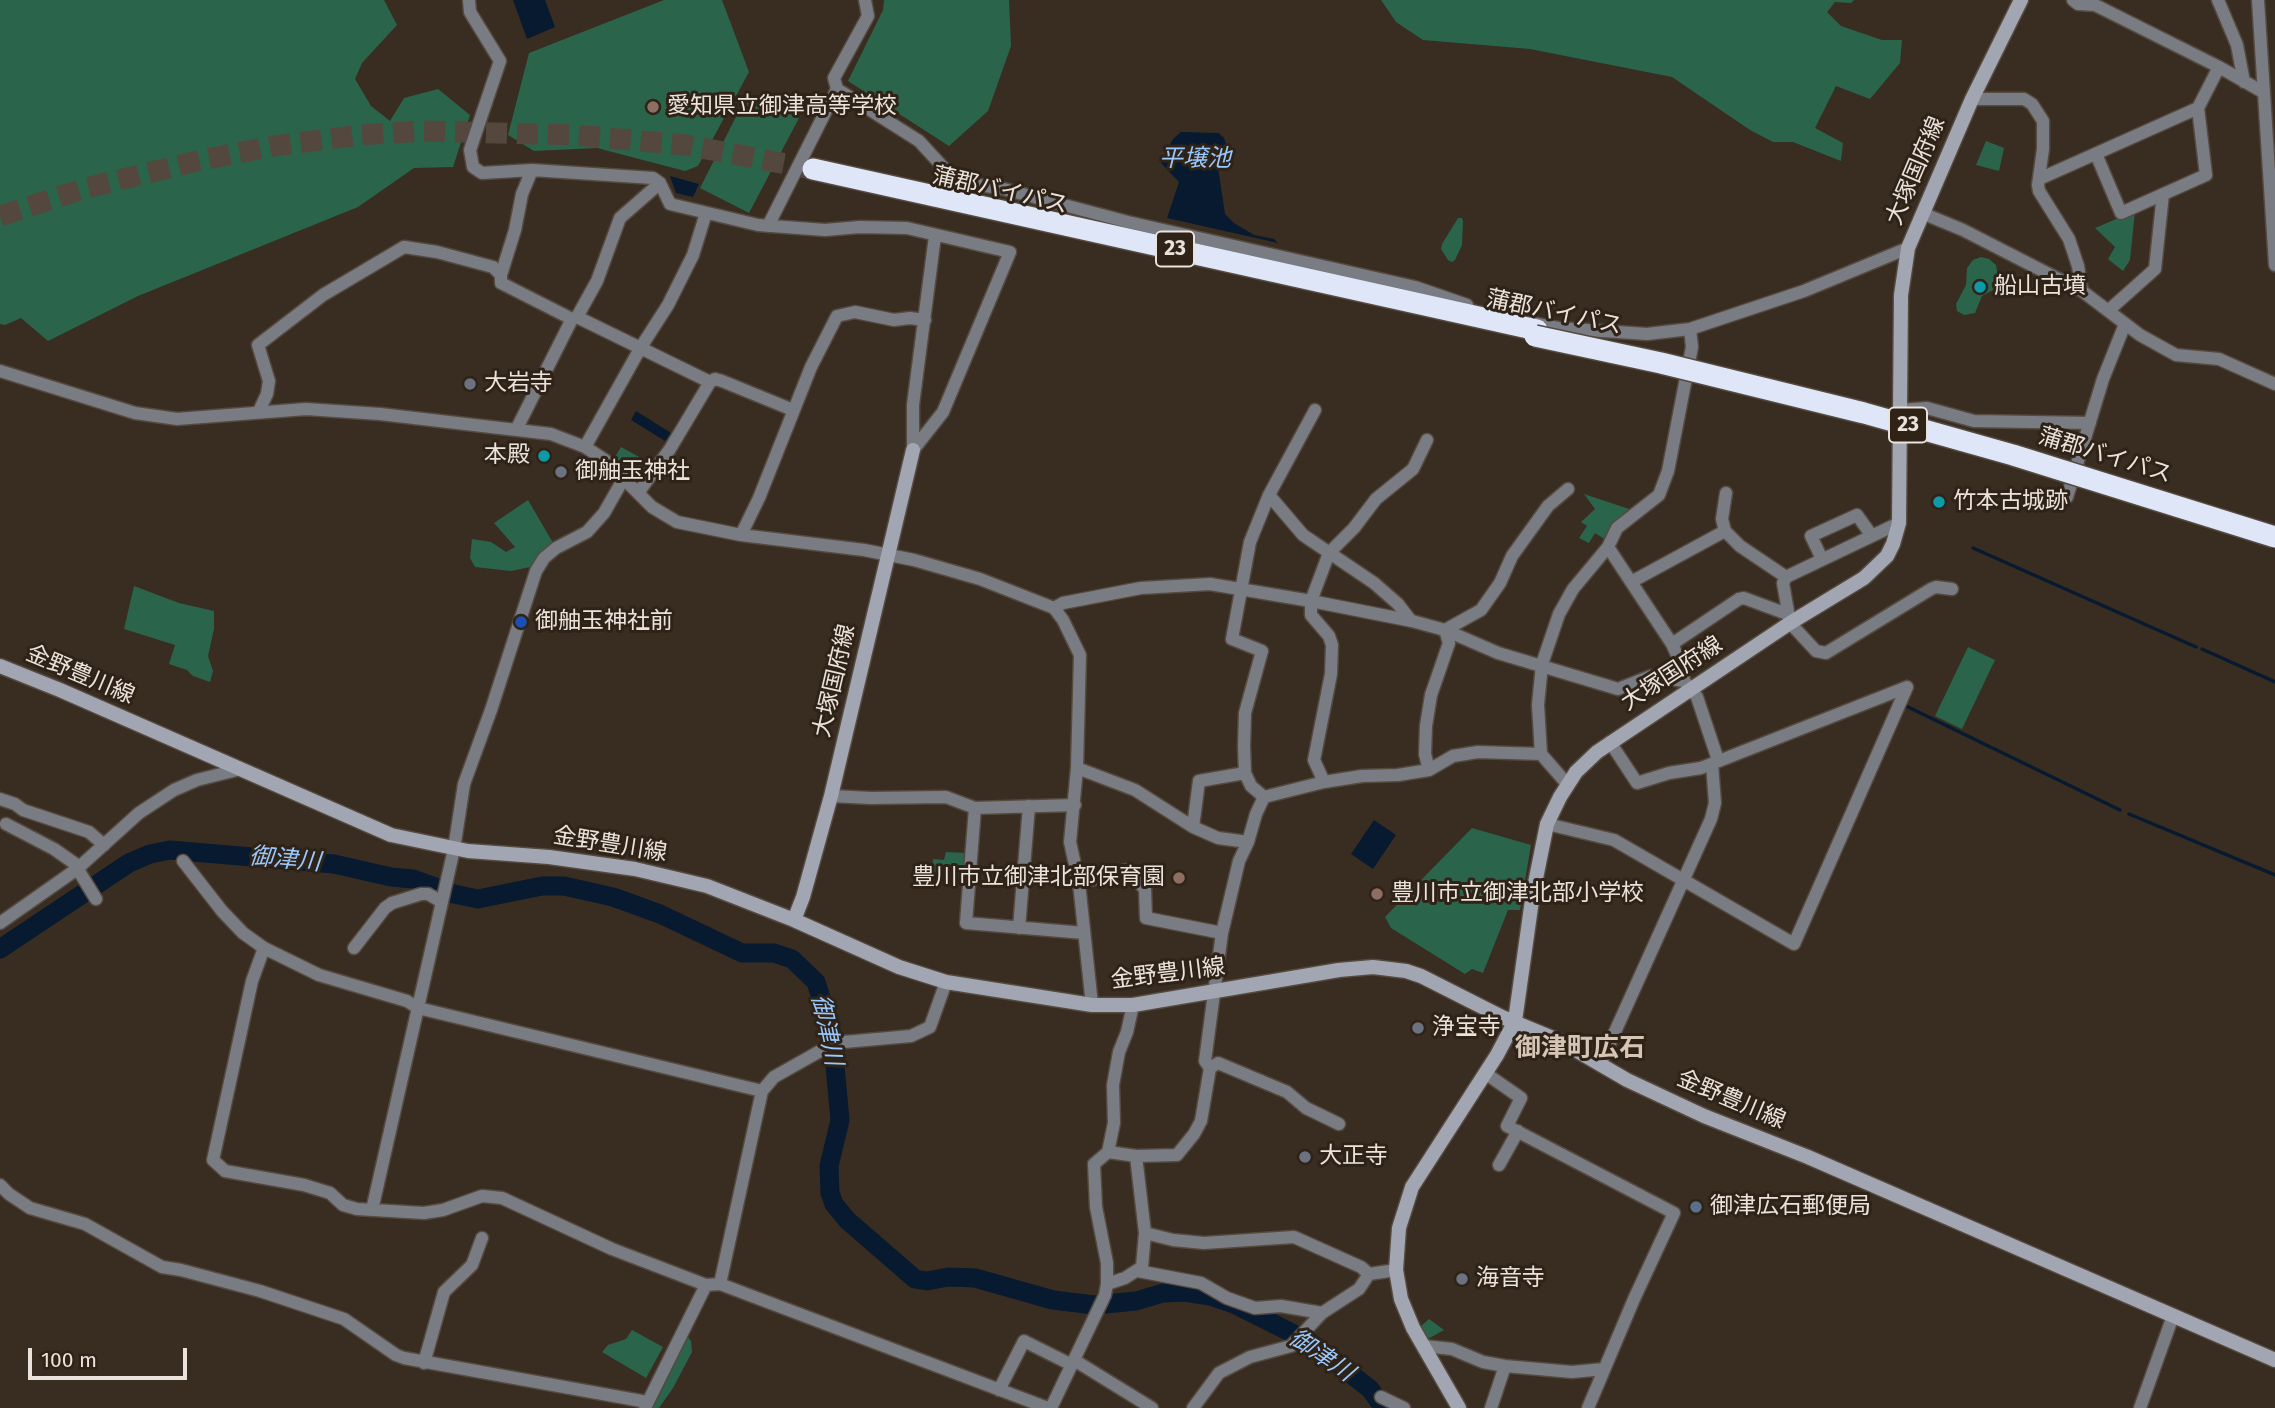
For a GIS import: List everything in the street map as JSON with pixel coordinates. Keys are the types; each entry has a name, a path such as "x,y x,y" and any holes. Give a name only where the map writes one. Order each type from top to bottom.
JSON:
{"highway":[{"name":"蒲郡バイパス","path":"813,172 1536,333 1864,413 2012,454 2275,535"}],"main road":[{"name":"大塚国府線","path":"1459,1408 1406,1313 1401,1299 1396,1270 1399,1228 1406,1200 1515,1021 1535,879 1547,824 1568,785 1587,761 1610,742 1688,685 1789,619 1877,568 1893,544 1899,523 1901,295 1908,248 1972,99 2021,0"},
{"name":"大塚国府線","path":"794,920 831,796 913,450"},
{"name":"金野豊川線","path":"0,666 391,835 454,849 549,857 635,869 706,886 794,920 899,967 946,982 1092,1006 1133,1005 1339,970 1390,968 1421,976 1560,1041 1627,1080 1704,1116 1820,1162 2275,1360"}],"street":[{"path":"469,0 470,12 500,61 470,150 473,167 482,173 532,170 653,178 660,183 670,204 706,213 768,226 825,230 860,227 907,228 1010,253 943,412 913,450"},
{"path":"768,226 837,89 834,78 869,16 865,0"},
{"path":"2073,0 2078,4 2095,5 2220,67 2263,92"},
{"path":"2218,0 2237,45 2244,82"},
{"path":"2258,0 2275,265"},
{"path":"2096,154 2121,212 2206,175 2198,108 2220,67"},
{"path":"837,89 919,141 954,179 963,183 1000,188 1128,222 1415,288 1499,315 1558,328 1647,334 1690,329 1804,291 1908,248"},
{"path":"1972,99 2024,99 2032,104 2043,121 2039,191 2069,239 2082,291"},
{"path":"2039,179 2198,108"},
{"path":"532,170 522,194 501,283 710,382"},
{"path":"517,428 597,281 620,218 660,183"},
{"path":"2109,310 2155,269 2163,194"},
{"path":"585,447 641,347 659,323 693,255 706,213"},
{"path":"1922,213 1974,236 2082,291 2126,324 2176,355 2219,359 2275,384"},
{"path":"913,450 913,405 935,236"},
{"path":"259,411 267,394 269,381 258,345 323,295 404,247 437,252 493,267 501,275"},
{"path":"741,535 811,367 838,316 855,312 894,320 925,320"},
{"path":"2067,497 2103,379 2126,324"},
{"path":"1568,785 1541,754 1538,705 1542,664 1559,614 1573,589 1608,547 1617,528 1660,495 1668,471 1692,347 1690,329"},
{"path":"0,371 135,413 177,419 306,409 517,428 551,434 585,447 605,460 652,507 677,522 741,535 803,541 888,555 980,579 1054,608 1080,655 1077,768 1070,842 1079,883 1092,1006"},
{"path":"638,493 670,449 710,382 715,379 793,410"},
{"path":"1900,410 1927,408 1973,421 2090,423"},
{"path":"1264,797 1251,786 1244,773 1245,713 1262,651 1232,639 1250,542 1269,495 1315,410"},
{"path":"1324,782 1314,760 1331,674 1332,645 1329,636 1311,615 1311,601 1329,553 1354,528 1376,499 1413,469 1427,440"},
{"path":"372,1210 454,849 464,784 536,571 550,553 587,532 596,523 624,478"},
{"path":"1445,630 1481,610 1500,583 1512,556 1548,506 1569,489"},
{"path":"1726,493 1722,519 1725,531 1749,554 1786,577"},
{"path":"1269,495 1303,535 1374,583 1398,604 1412,621"},
{"path":"1822,559 1811,536 1857,515 1872,536"},
{"path":"1789,619 1783,583 1786,577 1899,523"},
{"path":"1631,582 1725,531"},
{"path":"1600,1065 1711,819 1715,803 1715,762 1697,697 1688,685 1672,644 1608,547"},
{"path":"1054,608 1063,603 1168,585 1210,584 1412,621 1445,630 1498,653 1542,664 1618,689 1651,676 1688,685"},
{"path":"1672,644 1744,598 1789,619 1816,652 1826,653 1931,589 1952,589"},
{"path":"1429,770 1425,754 1426,726 1431,695 1449,643 1445,630"},
{"path":"1547,824 1614,840 1794,944 1906,687 1715,762 1637,783 1610,742"},
{"path":"1264,797 1324,782 1429,770 1453,756 1478,752 1541,754"},
{"path":"1077,768 1135,790 1193,827 1218,838 1248,842"},
{"path":"0,923 77,869 139,813 174,790 206,777 240,769"},
{"path":"1193,827 1199,781 1244,773"},
{"path":"831,796 946,797 975,808 1075,805"},
{"path":"1108,1152 1136,1156 1177,1154 1201,1121 1210,1068 1205,1061 1222,933 1239,861 1264,797"},
{"path":"0,799 23,810 89,832 104,845"},
{"path":"1019,928 1029,806"},
{"path":"975,808 966,923 1084,933"},
{"path":"6,824 54,849 74,863 96,899"},
{"path":"183,861 243,933 264,948 319,975 407,1001 418,1008 762,1091"},
{"path":"1079,883 1127,870 1145,889 1146,919 1222,933"},
{"path":"354,948 385,908 392,904 421,894 442,899"},
{"path":"264,948 252,981 213,1160 225,1171 304,1185 330,1193 343,1205 357,1209 424,1213 443,1210 482,1196 502,1198 612,1249 1049,1408 1073,1362 1107,1284 1107,1263 1096,1207 1094,1164 1108,1152 1114,1123 1113,1085 1119,1052 1133,1005"},
{"path":"0,1185 30,1208 85,1224 162,1267 260,1291 344,1319 397,1354 424,1363 646,1405 713,1285 762,1091 774,1077 829,1046 911,1036 930,1027 946,982"},
{"path":"1210,1068 1218,1063 1287,1092 1306,1108 1339,1124"},
{"path":"1485,1073 1521,1098 1507,1126 1675,1213 1634,1299 1588,1408"},
{"path":"1499,1164 1518,1131"},
{"path":"1107,1284 1142,1267 1145,1233 1136,1156"},
{"path":"1145,1233 1173,1240 1204,1243 1294,1237 1361,1267 1369,1274"},
{"path":"424,1363 444,1292 472,1265 482,1238"},
{"path":"1193,1408 1219,1373 1250,1357 1291,1346 1322,1313 1359,1289 1369,1274 1396,1270"},
{"path":"1138,1271 1201,1283 1227,1298 1255,1308 1282,1306 1322,1313"},
{"path":"2140,1408 2173,1316"},
{"path":"999,1390 1024,1341 1073,1362 1152,1408"},
{"path":"1424,1346 1452,1349 1483,1362 1505,1366 1572,1372 1604,1369"},
{"path":"1491,1408 1505,1366"},
{"path":"1381,1397 1404,1408"}],"green space":[{"path":"0,0 384,0 397,25 362,63 355,79 371,106 390,121 404,98 438,89 470,115 453,167 414,168 358,207 138,296 48,341 21,318 5,325 0,324"},
{"path":"664,0 722,0 749,72 698,166 685,171 597,148 534,151 508,135 529,53"},
{"path":"884,0 1009,0 1011,46 988,111 949,146 848,81 883,10"},
{"path":"1381,0 1854,0 1851,3 1835,2 1827,12 1841,26 1882,40 1902,40 1900,63 1870,99 1836,86 1815,128 1843,143 1841,161 1793,142 1773,142 1750,130 1672,77 1530,49 1423,40 1396,22"},
{"path":"748,93 799,118 749,213 700,188"},
{"path":"1986,141 2004,148 1999,171 1976,165"},
{"path":"2135,211 2130,260 2123,271 2108,259 2115,247 2095,228"},
{"path":"1458,218 1463,221 1462,245 1452,262 1441,249"},
{"name":"船山古墳","path":"1981,257 1996,265 1999,282 1993,290 1982,296 1975,313 1964,315 1957,311 1956,304 1966,285 1967,268 1973,260"},
{"path":"621,447 652,464 640,483 635,483 612,462"},
{"path":"1584,494 1635,511 1606,540 1595,533 1589,543 1579,538 1587,526 1581,522 1595,509"},
{"path":"528,500 553,543 530,567 511,571 475,567 470,558 472,539 491,542 506,552 515,547 494,523"},
{"path":"134,586 179,603 214,611 214,629 208,656 213,671 210,682 169,664 175,645 124,629"},
{"path":"1968,647 1995,660 1962,729 1935,716"},
{"path":"1472,828 1531,845 1520,910 1508,910 1483,973 1472,969 1465,974 1391,928 1385,917"},
{"path":"946,852 966,853 965,878 932,876 933,859 944,860"},
{"path":"1429,1319 1444,1330 1426,1340 1419,1328"},
{"path":"632,1330 663,1347 646,1378 602,1352 608,1345 626,1339"},
{"path":"687,1336 691,1341 692,1352 673,1388 659,1408 649,1408"}],"water":[{"path":"513,0 545,0 555,27 527,39"},
{"name":"平壌池","path":"1181,132 1219,133 1224,138 1226,144 1218,168 1225,214 1254,235 1274,239 1278,243 1167,218 1179,182 1161,163 1173,139"},
{"path":"670,176 699,184 693,197 676,193"},
{"path":"636,411 671,433 665,441 631,420"},
{"path":"1374,820 1396,835 1373,869 1351,854"}],"waterway":[{"path":"1973,548 2196,647"},
{"path":"2202,649 2275,682"},
{"path":"1906,706 2120,810"},
{"path":"2129,814 2275,875"},
{"name":"御津川","path":"0,949 129,863 150,854 170,850 334,864 391,877 413,879 454,894 478,899 542,886 564,886 613,897 660,914 742,953 774,953 792,959 816,982 832,1034 840,1120 829,1166 830,1193 834,1204 847,1220 915,1279 927,1281 948,1277 975,1278 1053,1300 1094,1305 1136,1301 1163,1293 1185,1292 1210,1296 1234,1304 1310,1342 1370,1389 1384,1408"}],"tunnel":[{"path":"0,216 86,188 197,161 273,146 360,135 423,131 575,135 686,145 813,169"}],"place":[{"name":"愛知県立御津高等学校","path":"653,107"},
{"name":"船山古墳","path":"1980,287"},
{"name":"大岩寺","path":"470,384"},
{"name":"本殿","path":"544,456"},
{"name":"御舳玉神社","path":"561,472"},
{"name":"竹本古城跡","path":"1939,502"},
{"name":"御舳玉神社前","path":"521,622"},
{"name":"豊川市立御津北部保育園","path":"1179,878"},
{"name":"豊川市立御津北部小学校","path":"1377,894"},
{"name":"浄宝寺","path":"1418,1028"},
{"name":"大正寺","path":"1305,1157"},
{"name":"御津広石郵便局","path":"1696,1207"},
{"name":"海音寺","path":"1462,1279"}],"district":[{"name":"御津町広石","path":"1580,1049"}]}
